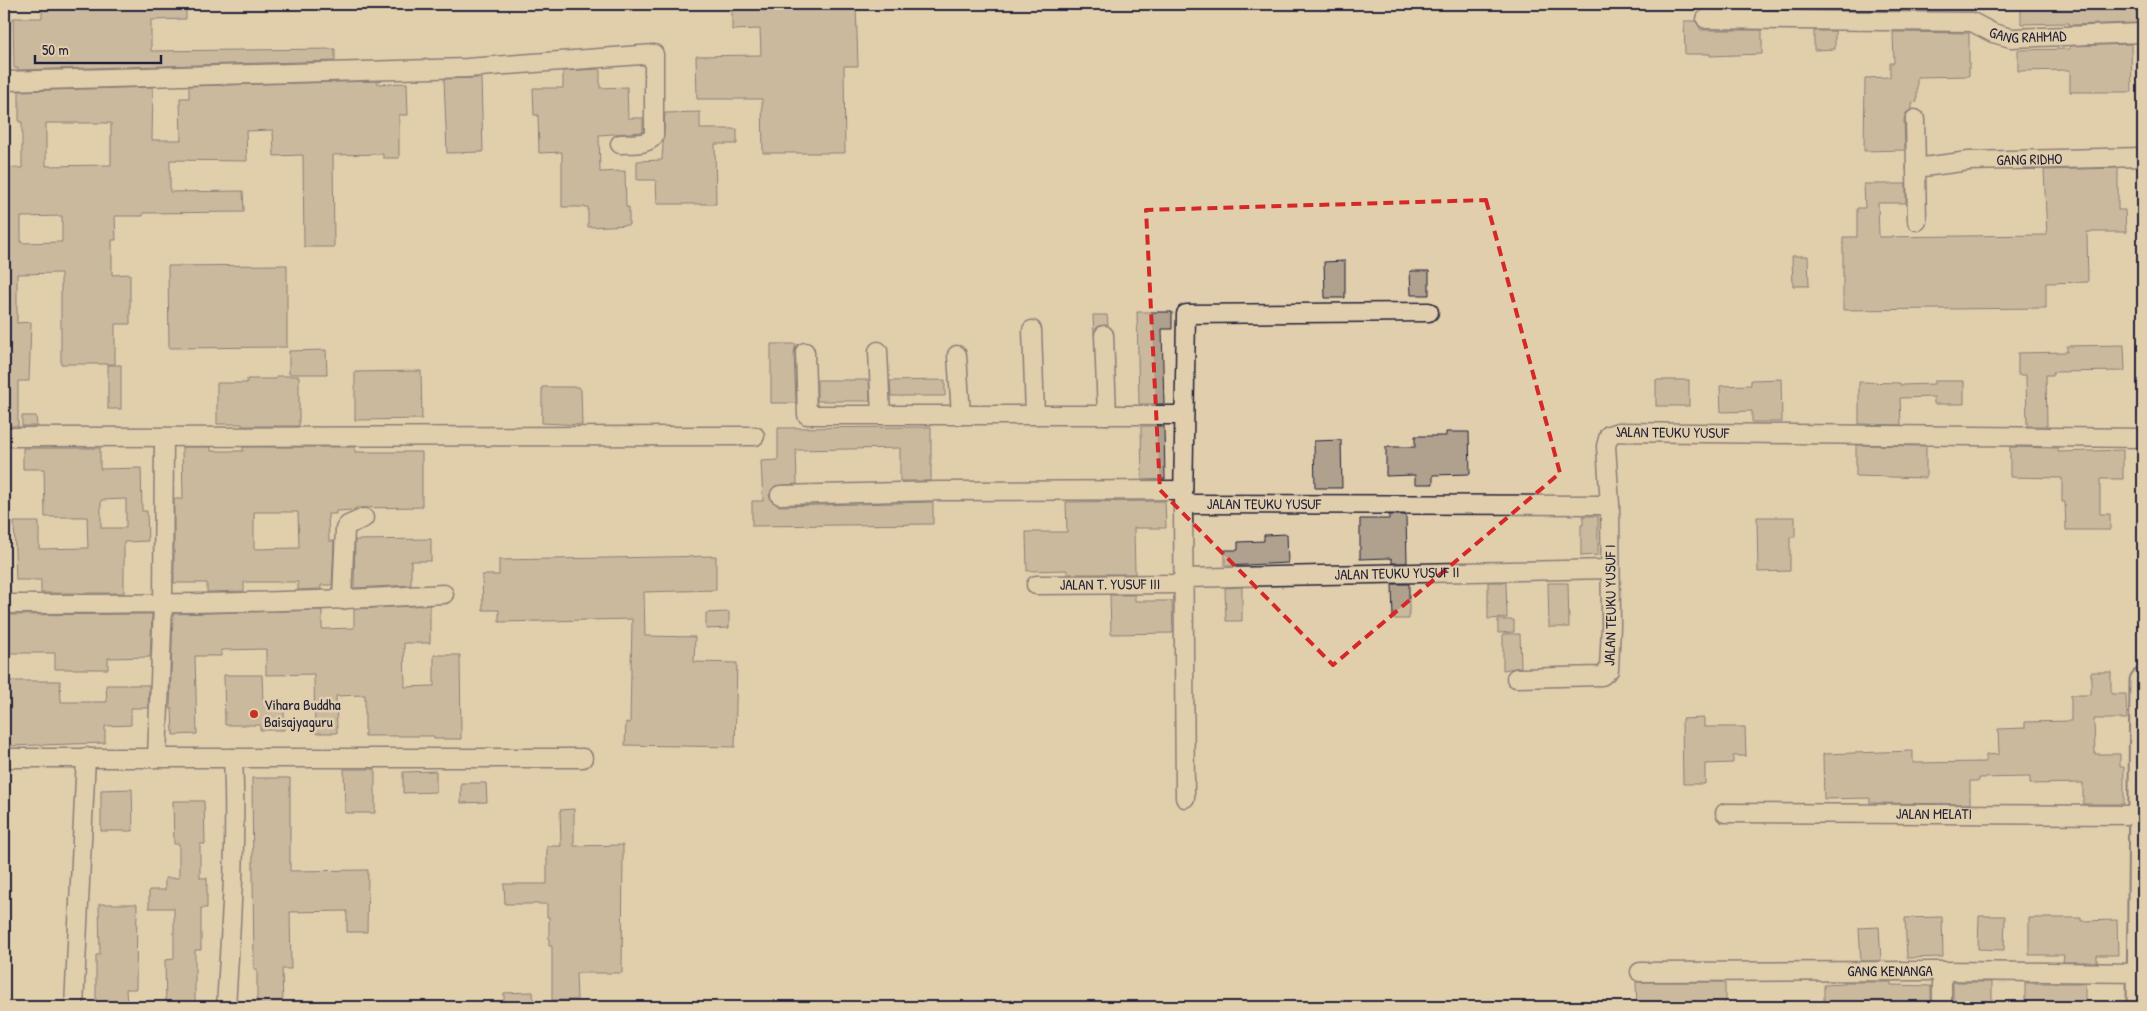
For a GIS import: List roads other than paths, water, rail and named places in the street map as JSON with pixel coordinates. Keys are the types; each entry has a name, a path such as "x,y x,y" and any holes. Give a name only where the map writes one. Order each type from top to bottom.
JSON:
{"main road":[{"path":"2140,1007 2142,972 2143,681"}],"street":[{"name":"GANG RAHMAD","path":"1706,19 1972,22 1993,33 2011,38 2143,33"},
{"path":"4,81 466,68 654,54 654,136 644,142 620,144"},
{"path":"1915,119 1917,222"},
{"name":"GANG RIDHO","path":"1916,168 1969,161 2143,157"},
{"path":"1185,798 1183,497 1186,314 1429,312"},
{"path":"1032,330 1035,415"},
{"path":"1104,335 1108,415"},
{"path":"878,351 881,415"},
{"path":"805,352 807,415 1184,415"},
{"path":"957,355 961,415"},
{"name":"JALAN TEUKU YUSUF","path":"780,495 940,491 1610,505 1606,446 1609,435 1618,432 2143,438"},
{"path":"4,437 755,436"},
{"path":"157,757 162,604 164,437"},
{"name":"JALAN TEUKU YUSUF I","path":"1516,678 1602,676 1608,672 1611,626 1610,505"},
{"path":"342,600 345,529 348,525 364,518"},
{"name":"JALAN TEUKU YUSUF II","path":"1183,581 1610,569"},
{"name":"JALAN T. YUSUF III","path":"1036,585 1183,581"},
{"path":"4,604 162,604 342,600 444,594"},
{"path":"74,1007 86,757"},
{"path":"4,758 583,758"},
{"path":"226,1007 234,888 235,808 233,758"},
{"name":"JALAN MELATI","path":"1725,813 2142,802"},
{"path":"1942,971 1942,1007"},
{"name":"GANG KENANGA","path":"1640,972 2142,972"}],"place":[{"name":"Vihara Buddha Baisajyaguru","path":"254,714"}]}
